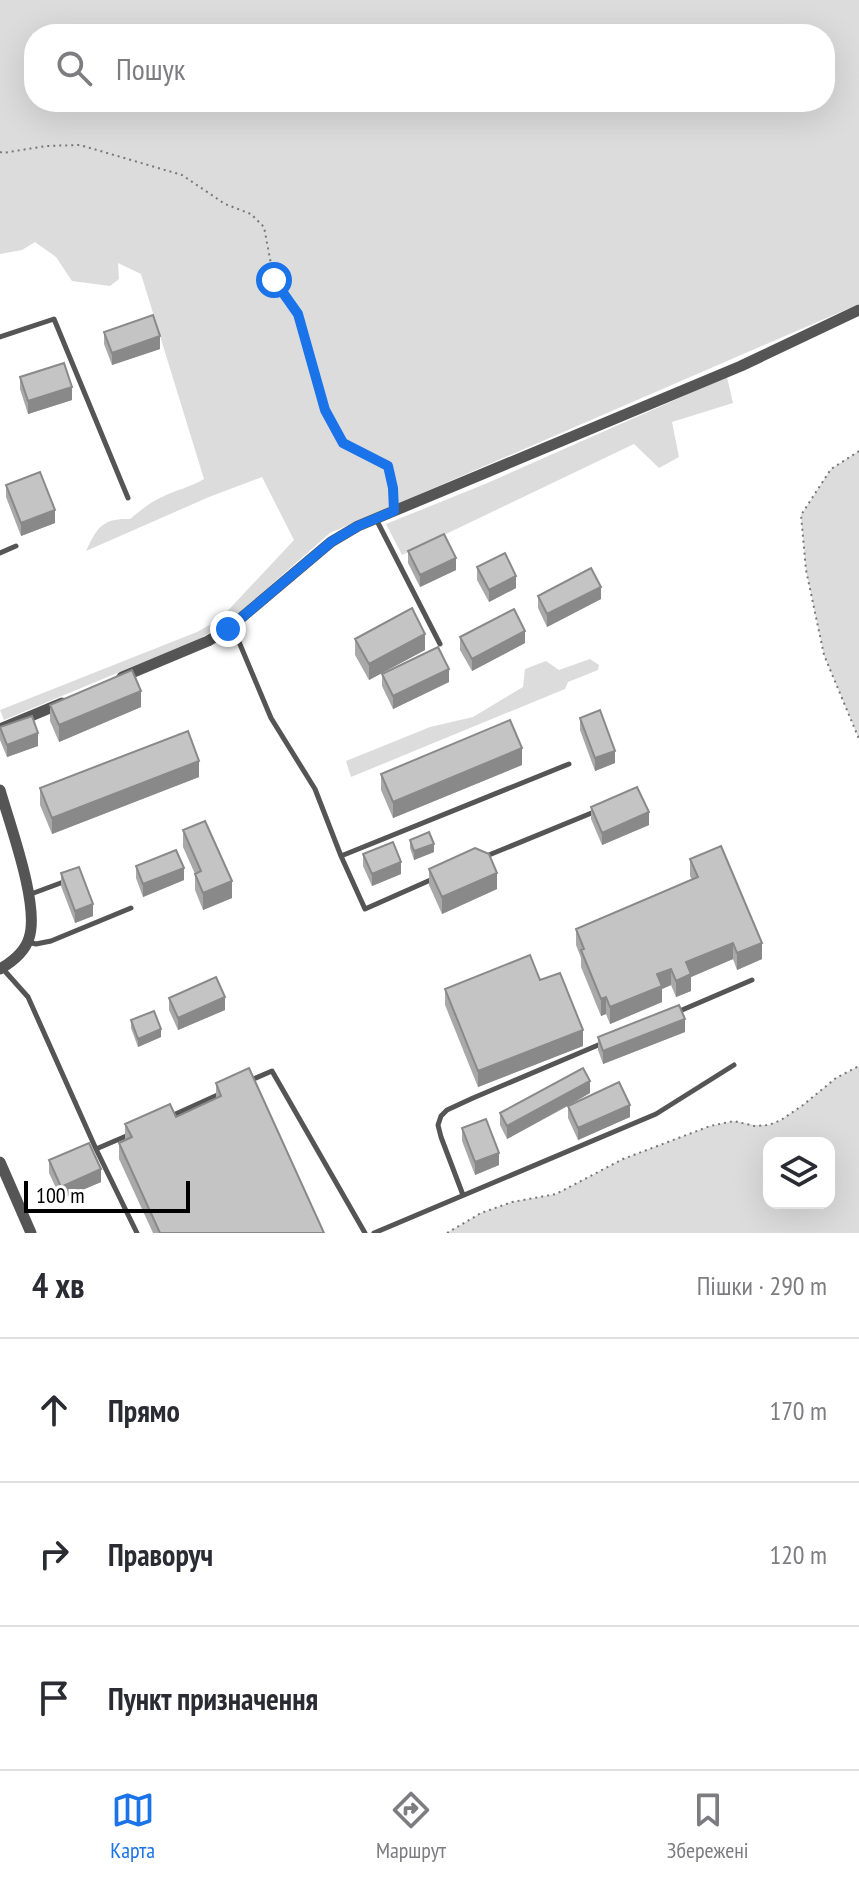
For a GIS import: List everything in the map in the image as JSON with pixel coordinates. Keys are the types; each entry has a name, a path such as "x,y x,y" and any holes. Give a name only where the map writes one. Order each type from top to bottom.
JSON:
{"street":[{"path":"111,682 208,641 228,629 331,542 358,526 741,366 859,310"},
{"path":"0,729 69,699"},
{"path":"0,790 30,895 32,926 27,942 17,957 1,969"},
{"path":"0,1162 31,1233"}],"lane":[{"path":"0,337 54,319 128,498"},
{"path":"376,519 440,644"},
{"path":"0,553 16,546"},
{"path":"228,629 239,642 271,718 315,789 365,909 438,877"},
{"path":"341,856 569,764"},
{"path":"482,858 605,807"},
{"path":"30,895 68,880"},
{"path":"27,942 51,941 131,908"},
{"path":"1,969 28,997 137,1233"},
{"path":"664,1017 752,980"},
{"path":"463,1195 441,1137 438,1125 441,1116 473,1098 605,1042"},
{"path":"374,1233 656,1114 734,1065"},
{"path":"245,1083 272,1071 365,1233"},
{"path":"163,1119 231,1089"},
{"path":"96,1149 136,1131"}],"path":[{"path":"0,152 80,145 182,175 225,204 251,214 264,227 274,280 298,314 325,410 343,443 388,466 394,511"},
{"path":"859,451 831,469 801,515 806,570 824,655 859,739"},
{"path":"447,1233 481,1213 512,1202 556,1194 623,1159 710,1126 734,1121 754,1126 769,1125 781,1120 836,1078 859,1066"}],"shaded area":[{"path":"0,0 859,0 859,304 330,533 232,619 199,639 4,720 0,710 197,632 220,619 294,540 262,477 86,551 98,530 107,522 130,519 158,499 204,479 141,274 118,263 119,279 110,286 72,281 56,257 35,242 22,250 0,254"},
{"path":"727,377 733,403 672,422 679,457 659,468 634,444 402,555 386,524 485,484"},
{"path":"859,451 859,739 824,655 806,570 801,515 831,469"},
{"path":"590,659 599,665 598,670 568,682 565,689 351,777 346,761 430,727 473,717 523,687 525,669 546,661 559,670"},
{"path":"859,1066 859,1233 447,1233 481,1213 512,1202 556,1194 623,1159 710,1126 734,1121 769,1125 803,1105 836,1078"}],"building":[{"path":"153,315 160,336 112,353 104,332"},
{"path":"64,363 72,387 28,401 20,377"},
{"path":"40,472 55,510 21,523 6,485"},
{"path":"444,534 456,558 420,575 408,551"},
{"path":"505,553 516,576 489,590 477,567"},
{"path":"591,568 601,587 547,614 538,596"},
{"path":"412,608 425,634 369,664 355,639"},
{"path":"514,609 525,631 472,659 460,637"},
{"path":"438,647 449,669 393,696 382,674"},
{"path":"132,670 141,691 59,725 50,705"},
{"path":"600,710 615,751 595,758 580,718"},
{"path":"32,716 38,733 7,745 0,727"},
{"path":"510,720 522,748 393,802 381,774"},
{"path":"188,731 199,761 52,818 40,788"},
{"path":"637,787 649,812 602,833 591,807"},
{"path":"205,821 232,881 203,893 195,874 201,871 183,830"},
{"path":"429,832 434,844 414,851 410,840"},
{"path":"393,842 401,862 372,874 363,854"},
{"path":"721,846 762,943 737,953 733,943 686,962 691,974 676,981 671,969 657,974 662,986 610,1007 606,997 601,999 576,929 698,877 690,859"},
{"path":"475,848 489,854 497,873 442,897 429,869"},
{"path":"176,850 184,868 143,884 136,866"},
{"path":"79,867 93,904 75,911 61,873"},
{"path":"530,955 540,980 560,973 583,1030 478,1071 445,989"},
{"path":"216,977 225,997 178,1018 169,998"},
{"path":"679,1005 685,1019 603,1051 598,1037"},
{"path":"154,1011 161,1029 138,1039 131,1020"},
{"path":"249,1068 324,1233 160,1233 119,1143 132,1137 125,1124 170,1104 176,1117 221,1096 216,1083"},
{"path":"583,1068 590,1081 507,1126 500,1113"},
{"path":"619,1082 630,1105 578,1128 568,1106"},
{"path":"486,1119 499,1153 475,1162 462,1128"},
{"path":"89,1143 101,1169 61,1187 49,1160"}],"route":[{"path":"228,629 331,542 358,526 394,511 388,466 343,443 325,410 298,314 274,280"}]}
